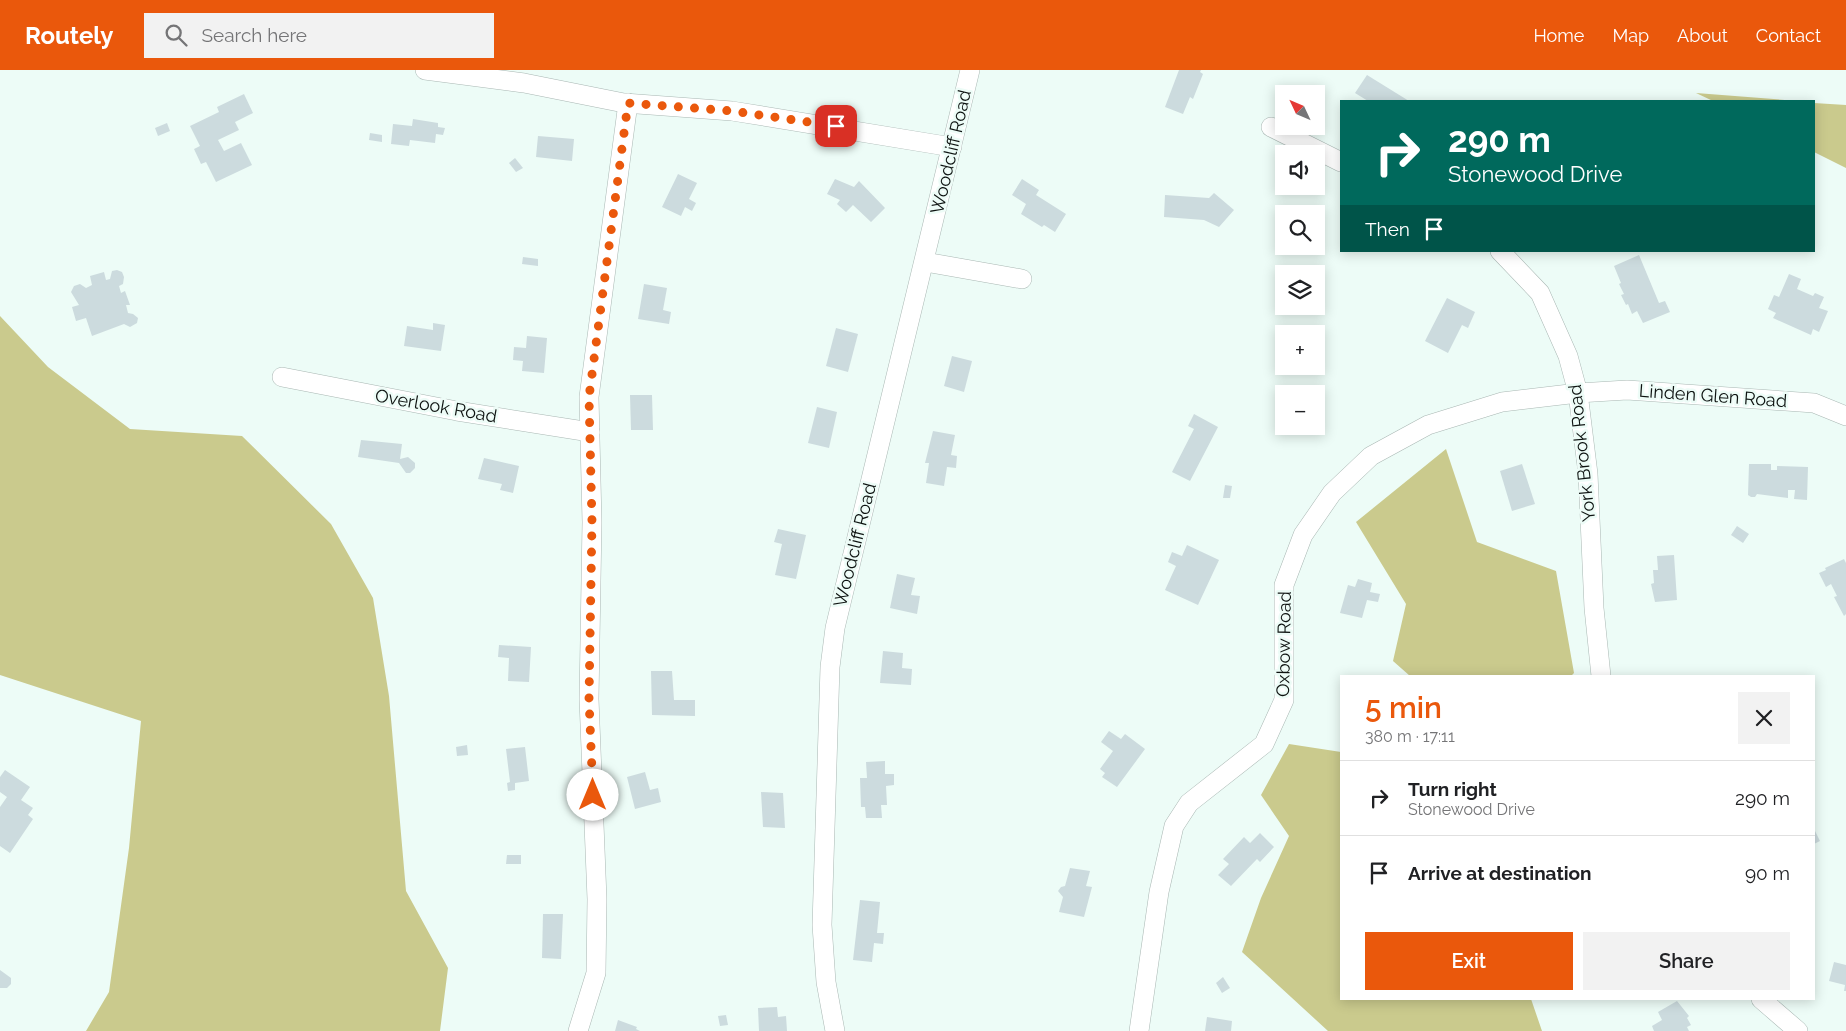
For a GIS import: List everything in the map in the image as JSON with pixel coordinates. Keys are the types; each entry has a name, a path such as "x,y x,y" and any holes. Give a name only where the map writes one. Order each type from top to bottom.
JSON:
{"street":[{"path":"425,70 524,83 628,103 732,111 952,147"},
{"name":"Woodcliff Road","path":"835,1031 826,982 822,925 830,667 844,587 925,262 970,70"},
{"path":"578,1031 596,973 597,899 589,699 592,522 589,397 628,103"},
{"path":"1271,128 1340,162"},
{"name":"York Brook Road","path":"1501,252 1540,293 1568,356 1578,393 1588,474 1594,608 1602,675"},
{"path":"925,262 1022,279"},
{"name":"Overlook Road","path":"282,377 457,411 590,432"},
{"name":"Linden Glen Road","path":"1578,393 1626,390 1814,403 1846,416"},
{"name":"Oxbow Road","path":"1139,1031 1159,892 1174,826 1189,803 1264,744 1284,700 1284,586 1303,535 1332,493 1371,456 1428,425 1502,402 1578,393"},
{"path":"1762,1000 1798,1031"}],"green space":[{"path":"1696,93 1785,100 1711,100"},
{"path":"1815,103 1846,105 1846,168 1815,152"},
{"path":"0,316 48,367 130,429 242,436 331,524 373,598 389,696 406,891 448,968 440,1031 86,1031 109,992 129,848 141,721 0,675"},
{"path":"1446,449 1477,542 1556,571 1574,673 1572,675 1409,675 1393,661 1406,604 1356,522"},
{"path":"1289,744 1340,752 1340,1000 1531,1000 1542,1031 1328,1031 1242,952 1261,898 1289,836 1261,795"}],"building":[{"path":"1179,70 1201,70 1200,72 1203,74 1193,99 1190,97 1183,114 1165,107"},
{"path":"1367,75 1407,100 1366,100 1355,93"},
{"path":"244,94 253,113 235,122 239,130 218,140 224,151 241,143 252,165 216,182 206,162 201,164 194,149 200,146 190,126 219,112 217,107"},
{"path":"413,119 438,123 438,127 445,128 443,135 436,134 435,143 410,140 409,146 391,144 393,124 412,126"},
{"path":"167,123 170,131 158,136 155,128"},
{"path":"370,133 382,135 382,142 369,140"},
{"path":"538,136 574,139 572,161 536,157"},
{"path":"515,158 523,168 516,172 509,163"},
{"path":"678,174 697,183 689,199 696,203 692,211 685,207 681,216 662,207"},
{"path":"835,179 854,187 859,181 885,208 871,222 853,205 846,212 837,204 840,200 827,194"},
{"path":"1022,179 1039,190 1036,195 1066,214 1055,232 1044,225 1042,227 1021,214 1026,204 1012,195"},
{"path":"1214,193 1234,210 1219,227 1204,220 1164,217 1165,195 1209,198"},
{"path":"1639,255 1659,303 1665,301 1670,312 1643,323 1637,311 1632,314 1628,304 1626,305 1621,295 1624,294 1614,266"},
{"path":"523,257 538,259 538,266 522,264"},
{"path":"112,271 122,272 124,277 123,284 119,286 121,293 125,291 130,305 126,305 128,313 138,318 137,323 130,327 124,324 92,336 86,318 76,321 72,307 79,305 71,292 74,286 80,284 86,288 92,285 90,276 104,272 106,280 110,279"},
{"path":"1789,274 1801,279 1797,289 1813,296 1815,293 1824,297 1819,308 1828,311 1819,332 1813,329 1811,335 1773,318 1776,313 1768,309 1774,295 1779,297"},
{"path":"644,284 667,288 663,310 671,312 669,324 638,319"},
{"path":"1447,298 1475,312 1468,328 1462,325 1448,353 1425,341"},
{"path":"433,323 445,325 441,351 404,346 407,326 433,330"},
{"path":"836,328 858,334 848,372 826,366"},
{"path":"527,336 547,338 544,373 522,371 523,361 513,360 514,347 526,348"},
{"path":"952,356 972,361 964,392 944,386"},
{"path":"630,395 652,395 653,430 631,430"},
{"path":"817,407 837,412 829,448 808,443"},
{"path":"1194,414 1218,427 1190,481 1172,472 1194,429 1188,426"},
{"path":"933,431 955,435 951,455 957,456 956,468 947,467 944,486 926,483 929,463 925,463"},
{"path":"361,440 402,444 400,459 408,457 415,463 415,468 410,473 406,473 399,463 358,457"},
{"path":"484,458 519,466 513,493 500,490 502,484 478,479"},
{"path":"1522,464 1535,504 1512,511 1500,471"},
{"path":"1749,464 1771,464 1771,470 1777,470 1777,466 1808,467 1807,500 1794,499 1795,490 1788,490 1788,498 1757,494 1755,497 1751,497 1748,495"},
{"path":"1225,485 1232,486 1230,498 1223,498"},
{"path":"1737,526 1749,534 1743,543 1731,535"},
{"path":"778,529 806,535 796,579 775,575 782,544 774,542"},
{"path":"1187,545 1219,560 1198,605 1165,590 1176,566 1168,562 1172,552 1182,556"},
{"path":"1674,555 1677,600 1655,602 1651,584 1654,583 1653,570 1658,570 1657,556"},
{"path":"1844,559 1846,563 1846,614 1844,616 1834,597 1837,596 1831,584 1826,587 1819,573"},
{"path":"897,574 915,578 911,595 920,596 917,614 890,608"},
{"path":"1358,579 1372,583 1370,592 1380,594 1378,602 1367,600 1362,618 1340,613 1348,585 1355,587"},
{"path":"499,645 531,647 529,682 508,681 509,658 498,657"},
{"path":"883,651 903,653 902,668 912,669 911,685 880,683"},
{"path":"651,671 672,671 674,700 695,700 695,716 652,715"},
{"path":"1109,731 1121,739 1125,734 1145,749 1117,787 1102,777 1105,773 1100,769 1113,751 1101,742"},
{"path":"467,745 468,755 457,756 456,747"},
{"path":"525,747 529,781 515,783 515,790 508,791 507,783 510,782 506,749"},
{"path":"885,761 885,774 894,774 894,785 886,786 887,805 881,805 882,818 866,818 865,807 861,807 860,778 867,778 866,762"},
{"path":"5,770 30,787 21,800 33,808 28,815 33,819 10,853 0,846 0,807 7,797 0,792 0,777"},
{"path":"645,772 650,790 658,788 661,802 635,809 627,777"},
{"path":"761,792 783,793 785,828 763,827"},
{"path":"1815,831 1820,841 1815,844"},
{"path":"1260,833 1274,847 1260,862 1257,859 1231,886 1218,875 1229,864 1223,859 1244,837 1250,843"},
{"path":"507,855 521,855 521,864 506,864"},
{"path":"1070,868 1090,871 1086,886 1092,887 1084,917 1059,912 1063,897 1058,891 1061,887 1065,886"},
{"path":"860,900 880,902 877,933 884,933 883,944 874,943 872,962 853,960"},
{"path":"543,914 563,914 561,959 542,958"},
{"path":"1834,962 1846,965 1846,991 1844,991 1845,985 1829,981"},
{"path":"0,970 11,978 11,984 7,988 0,988"},
{"path":"1223,977 1230,988 1222,993 1216,983"},
{"path":"1677,1001 1689,1016 1687,1018 1691,1025 1687,1027 1689,1031 1654,1031 1652,1026 1662,1020 1658,1012"},
{"path":"777,1007 778,1017 786,1016 787,1031 759,1031 758,1008"},
{"path":"726,1015 728,1025 720,1026 718,1016"},
{"path":"1207,1017 1232,1021 1231,1031 1205,1031"},
{"path":"618,1020 637,1027 636,1029 640,1031 615,1031"}],"route":[{"path":"593,795 589,699 592,522 589,397 603,303 611,225 628,103 732,111 836,126"}]}
